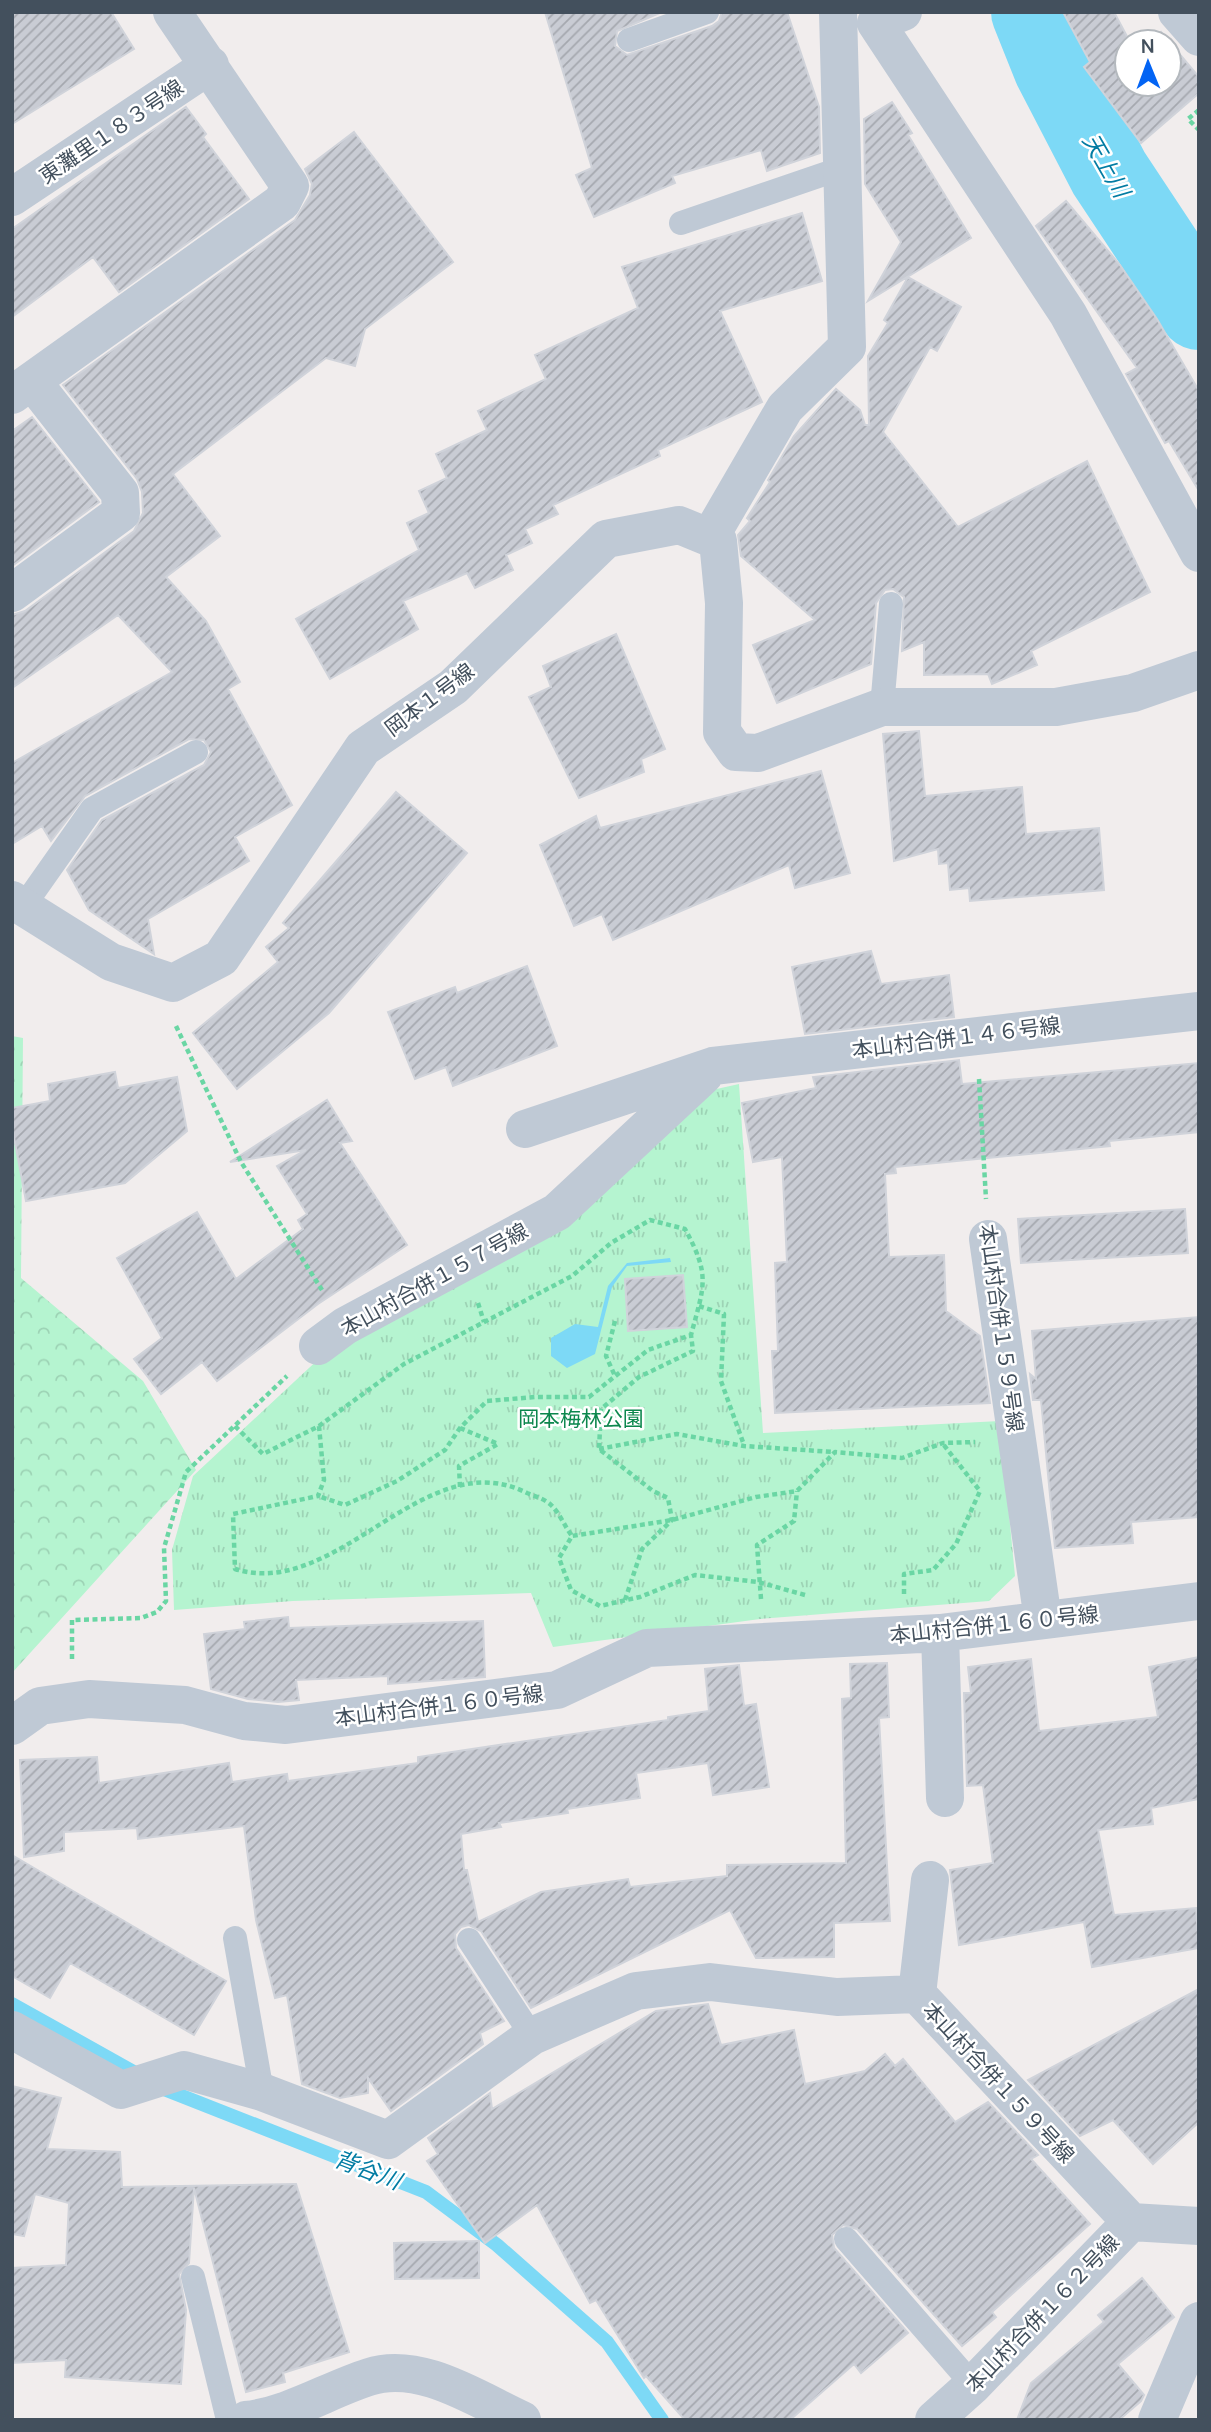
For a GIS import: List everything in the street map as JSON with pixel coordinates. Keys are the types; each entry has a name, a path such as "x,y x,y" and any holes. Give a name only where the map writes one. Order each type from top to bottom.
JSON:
{"street":[{"path":"12,593 121,513 122,502 120,493 22,388 287,196 290,186 172,12"},
{"path":"838,12 847,347 785,408 710,537 718,541 724,603 722,732 736,752 758,753 882,708 1056,708 1133,692 1199,670"},
{"path":"1178,12 1199,37"},
{"path":"885,16 1068,314 1199,553"},
{"name":"東灘里１８３号線","path":"12,197 210,65"},
{"name":"岡本１号線","path":"173,983 221,958 363,748 453,687 606,539 679,525 710,537"},
{"path":"18,904 111,962 173,983"},
{"name":"本山村合併１４６号線","path":"525,1129 713,1066 977,1034 1199,1011"},
{"name":"本山村合併１５７号線","path":"331,1336 557,1212 713,1066"},
{"name":"本山村合併１５９号線","path":"988,1238 1043,1620"},
{"name":"本山村合併１６０号線","path":"26,1716 89,1699 185,1705 244,1721 286,1725 557,1690 647,1648 940,1633 1199,1601"},
{"path":"940,1633 945,1798"},
{"name":"本山村合併１５９号線","path":"930,1880 917,1994 1132,2222"},
{"path":"12,2030 121,2090 184,2070 262,2092 388,2140 532,2036 636,1991 710,1982 837,1997 917,1994"},
{"name":"本山村合併１６２号線","path":"934,2420 973,2385 1132,2222 1199,2226"},
{"path":"1157,2420 1199,2321"},
{"path":"246,2420 268,2417 372,2375 401,2373 428,2378 522,2420"}],"lane":[{"path":"629,40 706,12"},
{"path":"681,223 842,169"},
{"path":"882,708 891,604"},
{"path":"18,904 92,809 196,752"},
{"path":"235,1938 262,2092"},
{"path":"469,1940 532,2036"},
{"path":"846,2239 973,2385"},
{"path":"193,2277 228,2420"}],"path":[{"path":"1199,110 1188,119 1199,130"},
{"path":"173,983 176,1027 241,1162 331,1336"},
{"name":"本山村合併１５９号線","path":"977,1034 988,1238"},
{"path":"235,1426 263,1454 319,1426 404,1364 572,1276 611,1243 650,1220 685,1229 701,1259 703,1288 691,1335 693,1351 639,1377 601,1409 599,1449"},
{"path":"699,1306 724,1314 721,1381 744,1446"},
{"path":"615,1321 606,1356 615,1376"},
{"path":"572,1536 551,1505 506,1482 444,1488 309,1566 258,1576 235,1569 233,1514 318,1496 345,1505 397,1481 445,1450 460,1428 487,1401 589,1397 648,1349 691,1335"},
{"name":"本山村合併１５７号線","path":"26,1716 72,1672 72,1620 141,1618 157,1612 166,1601 164,1548 186,1472 331,1336"},
{"path":"318,1496 324,1480 319,1426"},
{"path":"460,1428 498,1444 459,1466 460,1487"},
{"path":"599,1449 677,1434 744,1446 902,1458 943,1443 1017,1440"},
{"path":"904,1596 904,1574 933,1570 956,1544 979,1491 943,1443"},
{"path":"599,1449 653,1491 668,1498 672,1520"},
{"path":"572,1536 672,1520 756,1497 797,1491 835,1452"},
{"path":"761,1583 757,1545 794,1521 797,1491"},
{"path":"625,1600 642,1549 672,1520"},
{"path":"572,1536 559,1558 571,1590 600,1606 695,1575 761,1583 815,1598"},
{"path":"897,1597 916,1595"}],"green space":[{"path":"12,1036 23,1038 21,1278 143,1381 196,1470 12,1673"},
{"name":"岡本梅林公園","path":"739,1084 763,1433 1000,1421 1015,1576 989,1601 760,1619 553,1647 531,1593 293,1601 174,1610 172,1550 193,1476 324,1354 703,1092"}],"water":[{"path":"670,1258 671,1262 627,1266 612,1287 595,1354 567,1368 551,1356 551,1338 575,1324 598,1327 608,1286 627,1263"}],"building":[{"path":"12,12 111,12 134,49 12,124"},
{"path":"545,12 662,12 617,31 615,46 627,55 712,26 719,21 722,12 787,12 819,107 820,153 767,171 761,150 672,176 675,183 594,217 576,175 592,168"},
{"path":"1063,12 1114,12 1123,28 1113,28 1113,98 1183,98 1183,58 1199,77 1199,93 1141,143 1084,67 1090,62"},
{"path":"892,102 912,133 908,135 971,238 868,301 901,242 865,184 864,119"},
{"path":"186,107 206,134 203,137 249,199 119,292 93,257 12,317 12,229"},
{"path":"354,132 453,262 365,329 355,366 326,358 173,474 220,536 166,577 206,621 240,682 228,689 292,805 235,837 249,861 148,919 154,954 89,910 67,870 102,820 204,765 211,752 204,740 189,739 85,796 51,841 42,826 12,844 12,763 172,672 118,615 12,688 12,615 25,611 134,531 143,513 142,492 137,479 63,385 295,220 310,195 312,184 305,169"},
{"path":"1066,201 1120,265 1157,319 1199,391 1199,491 1169,441 1165,443 1126,374 1137,368 1036,226"},
{"path":"802,213 822,281 720,311 762,402 658,450 660,456 553,505 558,514 525,529 532,543 506,555 513,570 475,588 467,573 403,601 418,629 330,679 296,619 419,550 407,523 429,513 419,491 447,478 436,454 487,430 478,411 546,379 535,355 638,308 622,267"},
{"path":"908,277 961,307 937,351 930,347 883,432 958,527 1087,461 1150,592 1031,651 1037,665 992,684 988,674 924,675 924,642 902,651 904,597 893,589 885,590 876,603 871,664 777,703 753,645 815,620 741,556 738,535 750,521 747,518 794,436 836,389 860,410 865,425 869,425 868,356 888,323 884,320"},
{"path":"32,417 99,502 12,566 12,431"},
{"path":"616,634 665,749 641,759 644,772 579,798 529,697 551,687 543,666"},
{"path":"919,731 925,796 1022,787 1026,834 1099,828 1104,890 970,901 969,888 950,890 948,863 939,864 938,849 894,861 883,734"},
{"path":"821,771 850,873 795,888 789,865 613,940 602,914 574,926 540,845 596,816 600,828"},
{"path":"396,792 467,853 329,1013 237,1089 193,1033 278,962 266,947 289,928 283,923"},
{"path":"871,951 881,984 949,975 954,1017 805,1034 792,967"},
{"path":"527,966 557,1046 453,1086 446,1067 415,1079 388,1012 455,987 457,993"},
{"path":"959,1060 962,1084 1199,1063 1199,1132 1109,1141 1110,1146 895,1167 896,1173 885,1174 889,1257 944,1255 946,1311 980,1336 990,1403 775,1413 772,1351 778,1351 775,1263 787,1262 782,1157 753,1162 742,1103 816,1088 813,1077"},
{"path":"115,1072 118,1088 177,1077 187,1131 125,1183 26,1201 12,1127 12,1108 50,1101 48,1084"},
{"path":"327,1100 352,1141 340,1143 407,1245 318,1304 217,1381 202,1362 161,1394 134,1359 162,1338 117,1258 197,1212 236,1279 303,1229 298,1220 307,1214 277,1166 306,1150 230,1162"},
{"path":"1185,1209 1188,1253 1021,1263 1018,1219"},
{"path":"683,1275 687,1327 628,1331 625,1279"},
{"path":"1199,1317 1199,1517 1131,1522 1133,1543 1055,1548 1041,1400 1033,1400 1030,1374 1036,1379 1032,1331"},
{"path":"288,1617 289,1628 483,1621 485,1677 388,1684 388,1676 296,1680 299,1700 278,1702 248,1699 211,1689 204,1634 245,1629 244,1622"},
{"path":"1199,1657 1199,1799 1151,1808 1153,1824 1098,1830 1114,1915 1196,1908 1199,1948 1092,1967 1084,1922 959,1945 950,1870 993,1863 983,1785 967,1786 964,1693 971,1693 968,1667 1031,1659 1039,1731 1158,1717 1149,1667"},
{"path":"887,1663 889,1717 879,1718 890,1921 834,1923 834,1957 756,1958 730,1910 531,2008 481,1931 469,1925 461,1927 455,1934 456,1948 504,2021 480,2033 483,2044 391,2111 368,2078 368,2093 340,2098 302,2084 287,1995 275,1998 256,1920 244,1826 138,1839 137,1828 64,1832 64,1851 24,1857 20,1760 97,1757 99,1783 229,1763 232,1782 287,1774 288,1781 418,1763 418,1757 668,1720 668,1717 709,1711 705,1669 739,1665 744,1706 756,1704 769,1787 713,1795 708,1763 636,1773 640,1798 567,1809 568,1813 499,1823 501,1827 461,1834 464,1870 467,1870 478,1922 541,1892 628,1879 630,1887 727,1876 727,1865 846,1863 842,1699 851,1698 850,1664"},
{"path":"12,1855 226,1981 194,2035 70,1963 50,1998 12,1976"},
{"path":"1199,1989 1199,2122 1153,2164 1113,2120 1080,2136 1028,2080"},
{"path":"708,2004 721,2045 794,2030 805,2084 865,2071 885,2054 895,2066 903,2059 955,2122 988,2102 1038,2155 1031,2159 1090,2224 992,2312 996,2317 962,2346 857,2229 843,2225 832,2235 834,2248 908,2333 861,2373 854,2364 790,2420 685,2420 646,2376 644,2378 596,2300 590,2303 537,2205 485,2243 427,2161 438,2154 428,2138 490,2093 492,2109 656,2011"},
{"path":"12,2086 61,2098 47,2149 120,2152 122,2187 296,2184 349,2352 283,2373 285,2382 246,2392 194,2188 189,2263 179,2274 186,2310 181,2384 65,2377 66,2360 12,2363 12,2268 66,2265 69,2203 35,2194 24,2236 12,2234"},
{"path":"479,2241 479,2278 395,2279 394,2243"},
{"path":"1142,2278 1174,2317 1118,2364 1144,2395 1141,2401 1119,2420 1017,2420 1031,2383 1104,2322 1098,2315"}],"waterway":[{"name":"天上川","path":"1032,12 1054,67 1109,173 1199,309"},
{"name":"背谷川","path":"12,2004 164,2089 426,2192 497,2245 607,2342 662,2420"}]}
